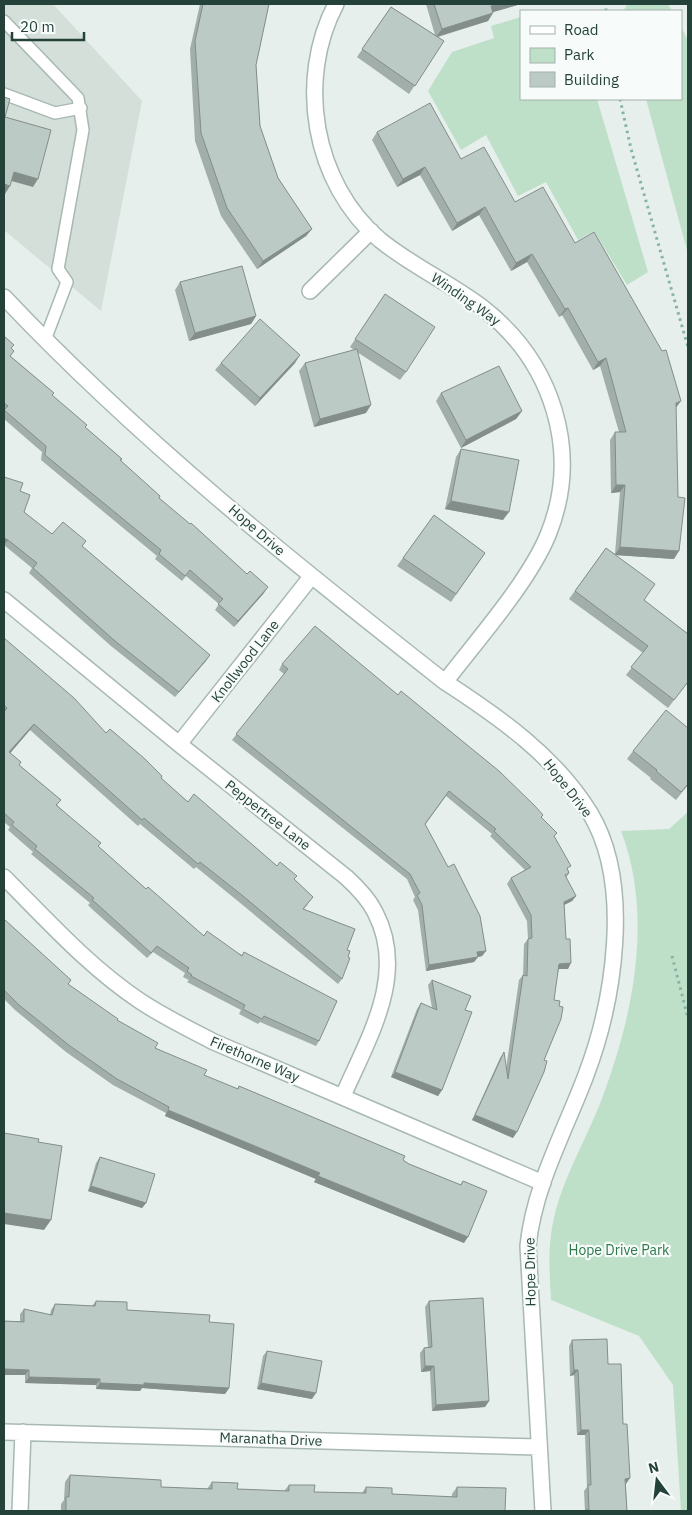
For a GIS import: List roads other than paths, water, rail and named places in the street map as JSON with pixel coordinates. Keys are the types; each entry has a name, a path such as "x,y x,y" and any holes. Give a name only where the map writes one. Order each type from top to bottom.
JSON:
{"street":[{"name":"Winding Way","path":"336,4 323,34 318,54 314,95 315,112 328,166 348,202 371,231 390,247 481,306 516,338 538,370 556,415 561,473 556,509 548,534 529,570 445,682"},
{"path":"310,291 371,231"},
{"name":"Hope Drive","path":"4,297 45,340 121,413 311,577 445,682 522,738 566,780 598,828 612,880 615,924 613,952 599,1035 583,1083 543,1183 533,1213 528,1246 543,1511"},
{"name":"Knollwood Lane","path":"179,744 311,577"},
{"name":"Peppertree Lane","path":"4,600 179,744 346,876 363,894 375,911 386,946 389,967 388,984 343,1096"},
{"name":"Firethorne Way","path":"4,877 79,952 139,1000 214,1042 543,1183"},
{"name":"Maranatha Drive","path":"4,1432 538,1447"},
{"path":"20,1511 23,1432"}],"lane":[{"path":"4,21 78,98 81,108 83,130 58,269 67,282 45,340"},
{"path":"4,94 55,113 81,108"}],"park label":[{"name":"Hope Drive Park","path":"619,1250"}]}
